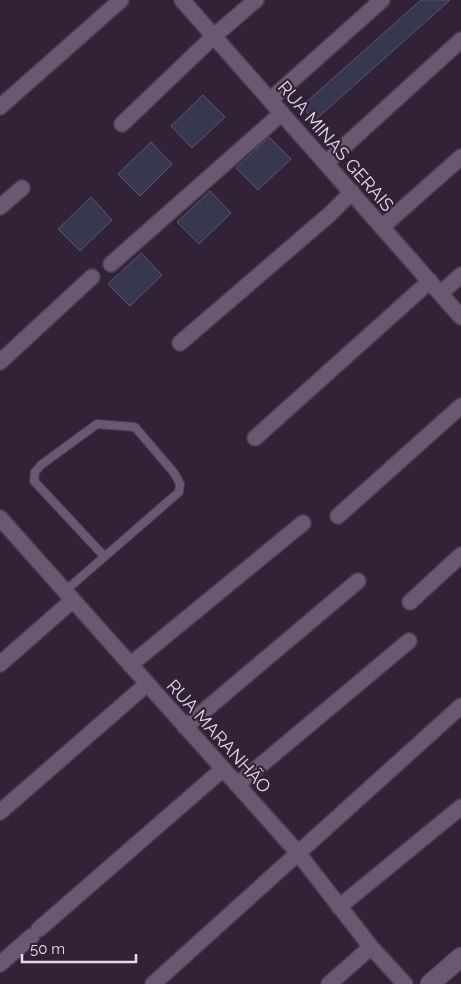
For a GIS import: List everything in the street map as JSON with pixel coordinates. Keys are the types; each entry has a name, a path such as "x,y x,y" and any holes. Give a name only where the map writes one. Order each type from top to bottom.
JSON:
{"street":[{"path":"0,107 121,0"},
{"name":"RUA MINAS GERAIS","path":"182,0 461,316"},
{"path":"122,124 214,36 256,0"},
{"path":"270,100 382,0"},
{"path":"326,163 461,40"},
{"path":"111,264 282,113"},
{"path":"382,227 461,157"},
{"path":"0,207 22,188"},
{"path":"180,343 330,214 352,192"},
{"path":"441,293 461,275"},
{"path":"0,362 92,277"},
{"path":"255,438 430,281"},
{"path":"338,516 461,406"},
{"name":"RUA MARANHÃO","path":"0,518 298,853 339,907 404,984"},
{"path":"130,664 303,523"},
{"path":"410,602 461,555"},
{"path":"185,727 358,581"},
{"path":"0,664 69,596"},
{"path":"237,785 409,641"},
{"path":"0,812 147,684"},
{"path":"153,984 461,706"},
{"path":"0,964 223,769"},
{"path":"339,907 461,807"},
{"path":"329,984 371,946"},
{"path":"430,984 461,957"}],"lane":[{"path":"69,596 104,556 178,492 180,484 175,474 135,427 96,424 41,465 35,472 34,481 104,556"}],"building":[{"path":"421,0 450,0 314,121 302,106"},
{"path":"203,95 225,117 192,148 171,126"},
{"path":"269,137 291,159 258,190 236,168"},
{"path":"151,142 172,164 140,196 118,174"},
{"path":"210,191 231,213 199,244 177,222"},
{"path":"91,197 112,220 80,251 58,229"},
{"path":"141,253 162,275 130,306 108,284"}]}
